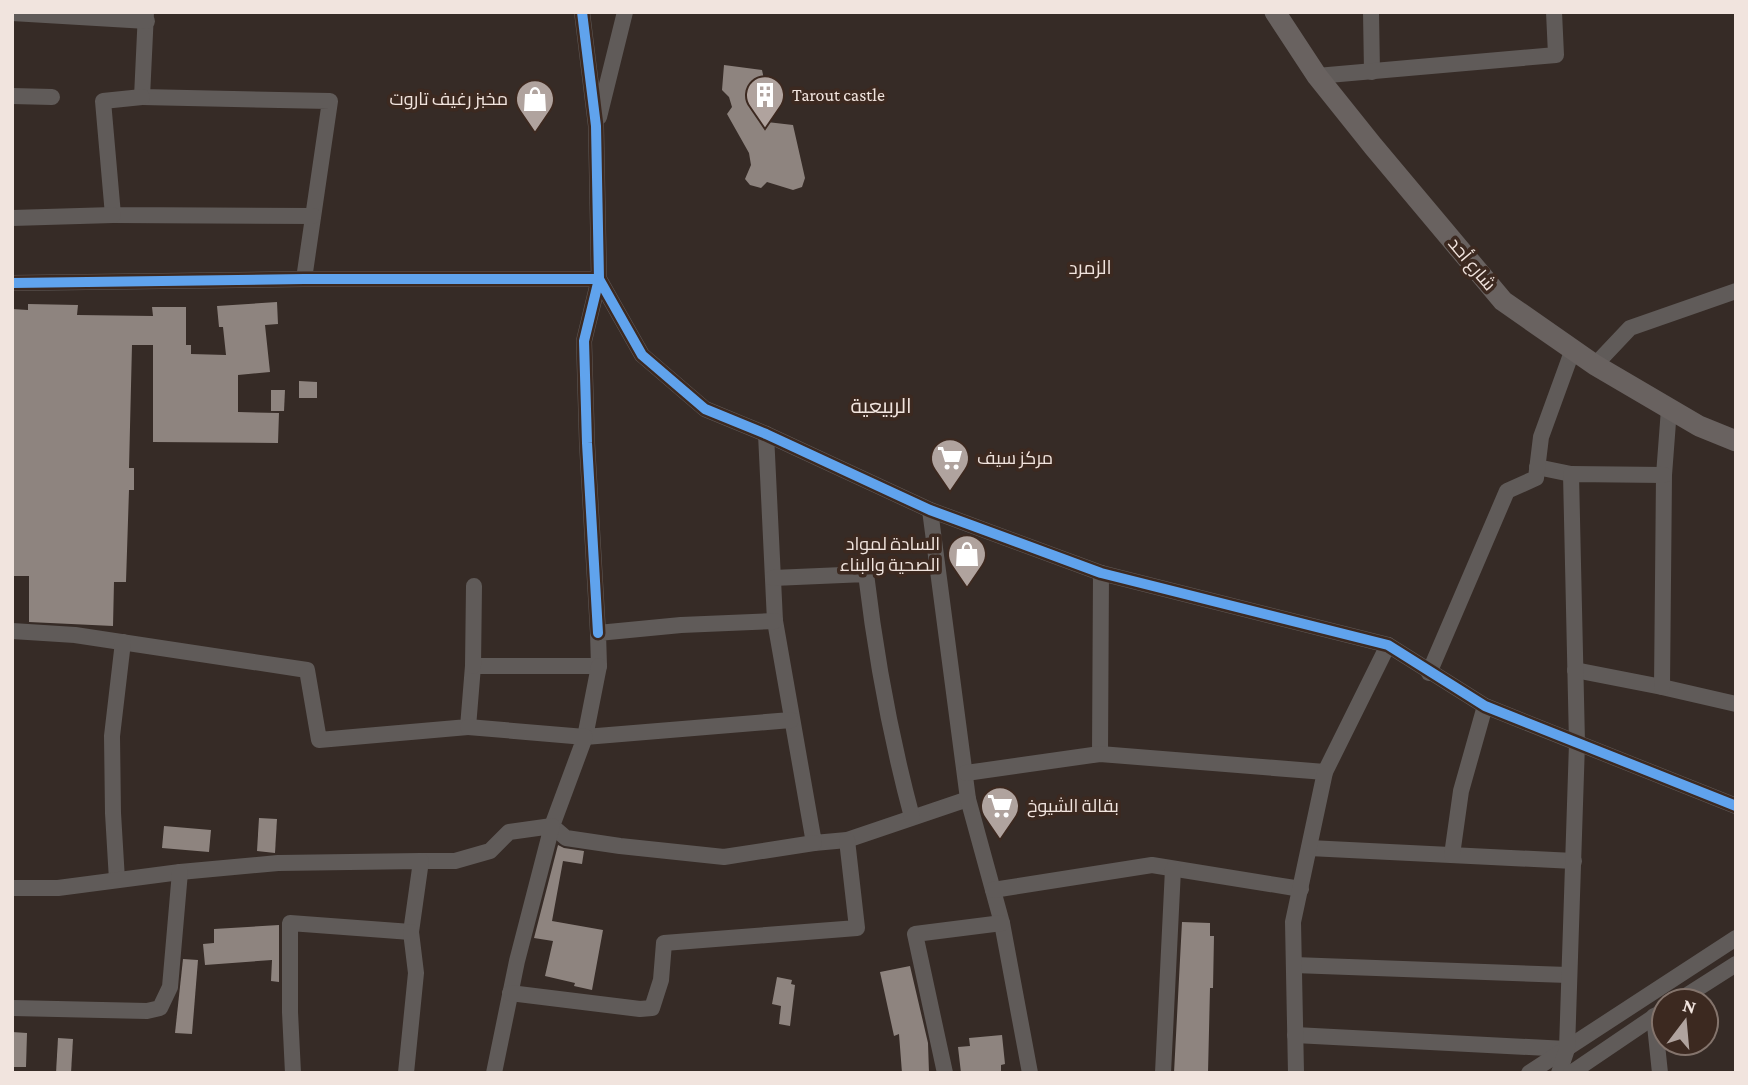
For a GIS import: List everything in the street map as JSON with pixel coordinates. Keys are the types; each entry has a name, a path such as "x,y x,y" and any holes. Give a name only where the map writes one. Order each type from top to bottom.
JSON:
{"main road":[{"name":"شارع أحد","path":"1275,12 1318,76 1373,146 1503,301 1595,365 1699,426 1736,441"}],"street":[{"path":"494,1073 510,993 552,827 585,737 599,666 584,341 599,279 596,126 582,12"},
{"path":"596,126 625,12"},
{"path":"1371,12 1372,72"},
{"path":"1318,76 1556,55 1554,12"},
{"path":"12,13 146,16 142,97"},
{"path":"12,96 52,97"},
{"path":"114,215 103,101 142,97 330,101 304,279"},
{"path":"12,218 114,215 313,216"},
{"path":"12,283 599,279"},
{"path":"599,279 642,355 705,409 766,433 930,510 1101,573 1388,645 1485,706 1736,806"},
{"path":"1595,365 1630,328 1736,291"},
{"path":"1429,673 1507,491 1536,478 1541,437 1573,349"},
{"path":"1662,687 1664,475 1669,409"},
{"path":"766,433 775,621 814,843"},
{"path":"1537,467 1571,474 1664,475"},
{"path":"1559,1073 1567,1049 1577,743 1571,474"},
{"path":"930,510 968,799 1002,923 1030,1073"},
{"path":"1100,754 1101,573"},
{"path":"773,578 866,574 877,661 895,756 912,817"},
{"path":"468,727 473,666 474,586"},
{"path":"598,633 681,625 775,621"},
{"path":"12,631 75,635 307,670 319,740 468,727 585,737 791,720"},
{"path":"117,880 112,736 123,642"},
{"path":"1296,1073 1293,922 1325,772 1388,645"},
{"path":"473,666 599,666"},
{"path":"1575,670 1736,704"},
{"path":"1452,855 1461,790 1485,706"},
{"path":"966,773 1100,754 1325,772"},
{"path":"12,888 58,888 180,872 278,863 455,861 490,851 509,832 552,827 566,838 724,857 847,840 968,799"},
{"path":"510,993 640,1009 652,1008 661,980 664,943 857,928 847,840"},
{"path":"1309,848 1574,861"},
{"path":"406,1073 416,973 411,932 421,860"},
{"path":"993,890 1152,865 1301,889"},
{"path":"1163,1073 1173,869"},
{"path":"12,1008 146,1011 160,1008 170,987 180,872"},
{"path":"293,1073 290,923 411,932"},
{"path":"944,1073 915,934 1002,923"},
{"path":"1530,1073 1736,938"},
{"path":"1700,987 1736,964"},
{"path":"1294,965 1568,975"},
{"path":"1571,1073 1650,1019"},
{"path":"1295,1035 1567,1049"}],"building":[{"name":"Tarout castle","path":"724,65 762,70 765,84 761,111 767,122 793,125 805,178 802,187 793,190 767,182 761,188 750,185 745,179 751,165 749,153 727,114 732,107 729,97 722,90"},
{"path":"277,302 278,324 265,325 270,372 238,375 238,412 279,413 278,443 153,442 153,345 132,345 129,468 134,468 134,490 129,490 126,582 114,582 113,626 29,622 29,576 12,576 12,309 28,310 28,304 78,305 77,315 153,316 152,307 186,307 186,345 191,345 191,354 226,355 223,327 219,327 217,306"},
{"path":"299,381 317,382 317,398 299,398"},
{"path":"271,390 285,390 284,411 271,411"},
{"path":"259,818 277,819 275,853 257,851"},
{"path":"164,826 211,830 209,852 162,848"},
{"path":"558,845 584,851 582,864 563,861 552,921 603,930 592,990 545,976 553,941 534,938"},
{"path":"1182,922 1210,923 1210,936 1214,936 1208,1073 1174,1073"},
{"path":"279,925 279,982 271,981 272,960 205,965 203,944 214,943 214,929"},
{"path":"183,959 198,960 192,1034 175,1033"},
{"path":"910,966 928,1043 929,1073 902,1073 899,1034 894,1036 880,972"},
{"path":"777,977 792,980 791,984 795,985 790,1026 779,1024 781,1006 772,1004"},
{"path":"12,1032 27,1033 26,1067 12,1067"},
{"path":"1002,1035 1005,1064 1001,1065 1001,1073 961,1073 958,1047 970,1046 969,1038"},
{"path":"58,1038 73,1039 71,1073 56,1073"}],"cycle path":[{"path":"582,12 596,126 599,279 642,355 705,409 766,434 930,510 1101,573 1388,645 1485,706 1736,806"},
{"path":"12,283 599,279 584,341 598,633"}],"place":[{"name":"Tarout castle","path":"765,129"},
{"name":"مخبز رغيف تاروت","path":"535,133"},
{"name":"مركز سيف","path":"950,492"},
{"name":"السادة لمواد الصحية والبناء","path":"967,588"},
{"name":"بقالة الشيوخ","path":"1000,840"}],"district":[{"name":"الزمرد","path":"1090,267"},
{"name":"الربيعية","path":"881,406"}]}
